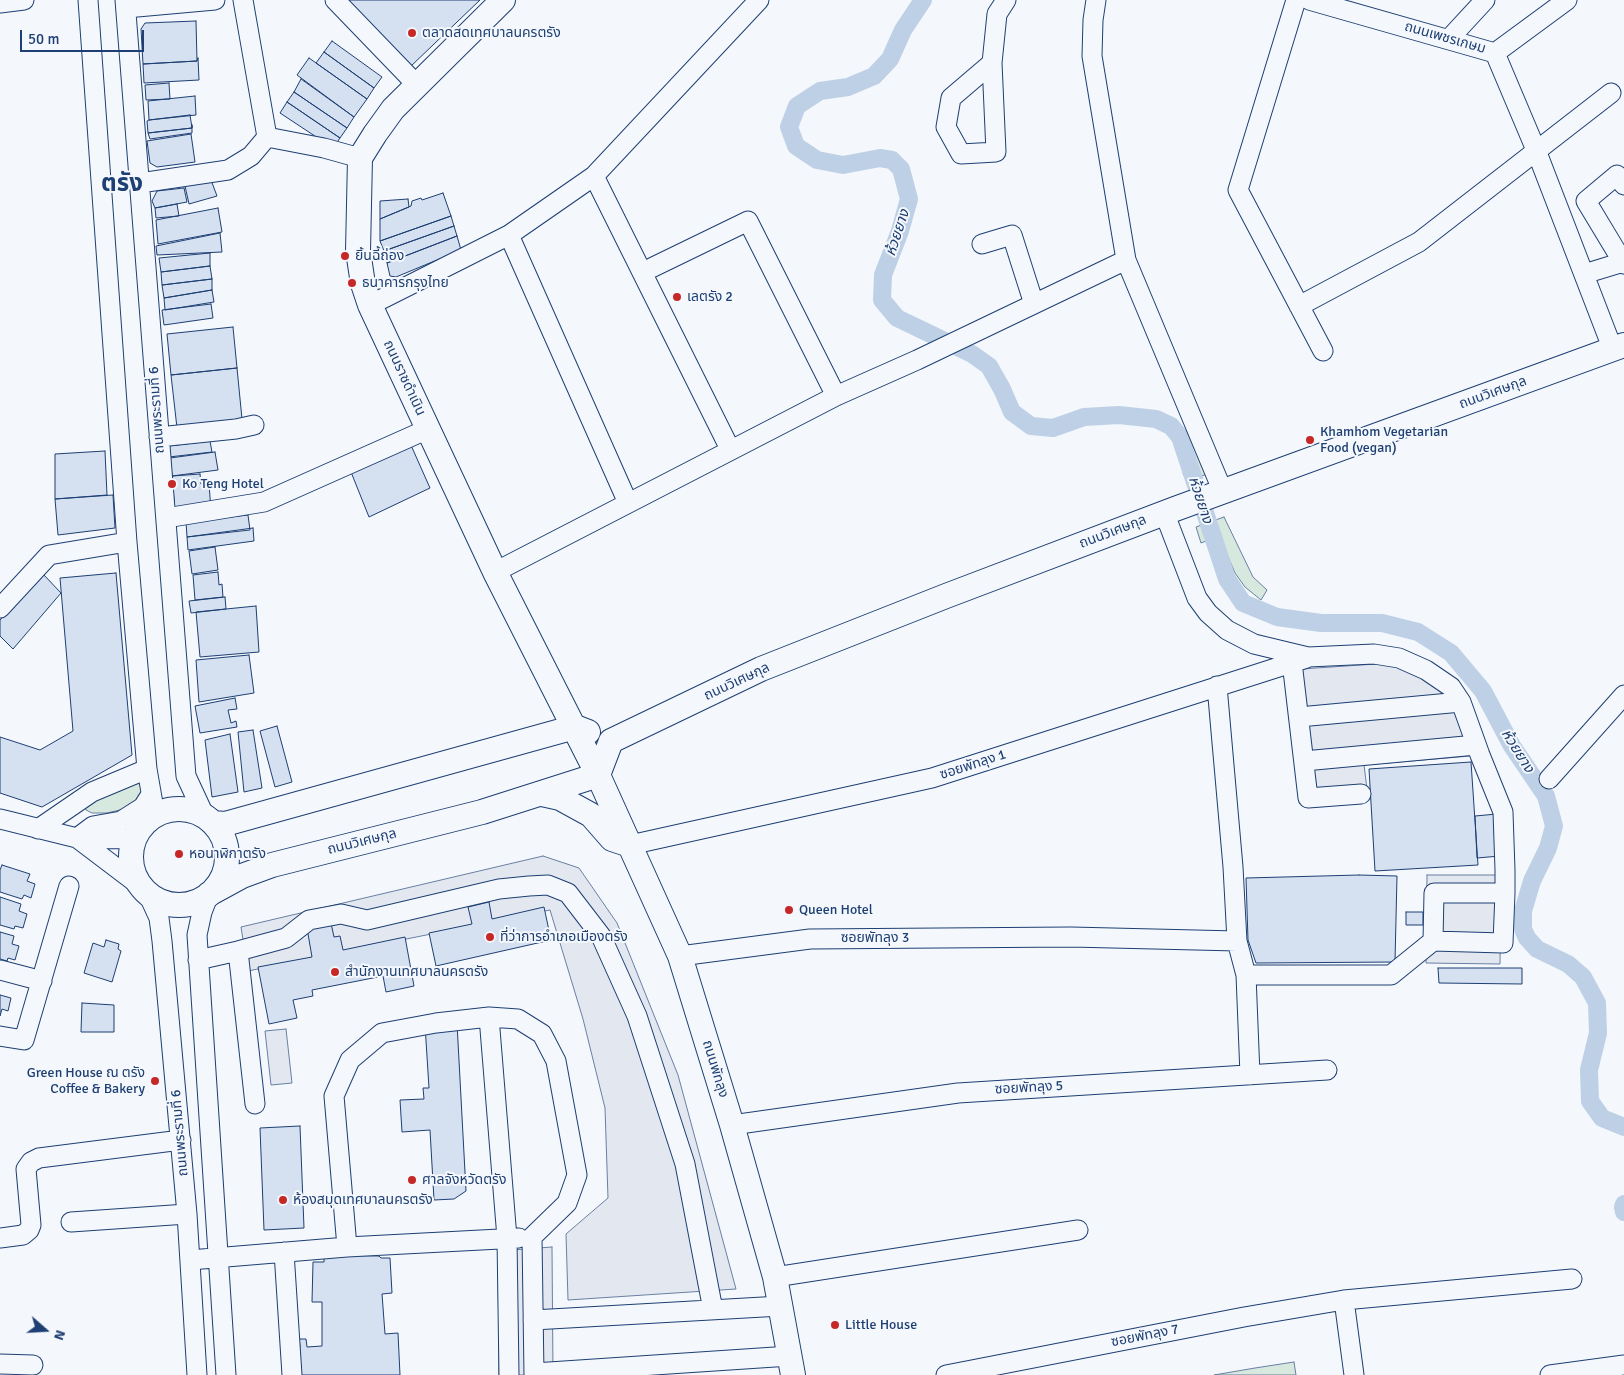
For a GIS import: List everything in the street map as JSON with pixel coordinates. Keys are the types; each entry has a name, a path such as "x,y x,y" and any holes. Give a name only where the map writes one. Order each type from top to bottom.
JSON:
{"main road":[{"path":"360,158 393,110 503,0"},
{"name":"ถนนราชดำเนิน","path":"360,158 358,251 363,284 370,305 496,572 598,775"},
{"name":"ถนนวิเศษกุล","path":"611,742 761,669 946,596 1170,510 1618,348"},
{"path":"209,820 226,824 575,727 611,742 598,775"},
{"name":"ถนนวิเศษกุล","path":"210,894 242,876 272,865 482,812 598,775"},
{"name":"ถนนพัทลุง","path":"598,775 680,956 732,1124 775,1277 792,1366"},
{"path":"542,794 560,798 591,815 612,839 630,845"},
{"path":"152,805 170,809 185,809 200,814 209,820 222,836 226,851 226,867 220,882 210,894 196,902 180,905 165,903 144,889 132,871 130,855 134,839 152,805"}],"street":[{"path":"0,3 24,0"},
{"path":"76,838 93,826 120,821 143,807 152,805 147,769 127,542 88,0"},
{"path":"126,4 215,0"},
{"path":"140,183 228,170 252,156 267,137 243,0"},
{"path":"335,0 417,86"},
{"path":"370,305 509,235 594,176 759,0"},
{"path":"992,63 951,98 946,126 961,154 996,152 992,63 997,14 1006,0"},
{"path":"1096,0 1092,20 1092,56 1126,260 1222,492"},
{"path":"1296,0 1238,190 1323,351"},
{"name":"ถนนเพชรเกษม","path":"1309,0 1494,53 1567,0"},
{"path":"1449,39 1485,0"},
{"name":"ถนนพระรามที่ 6","path":"126,4 186,776 209,820"},
{"path":"1494,53 1536,150 1584,274 1618,348"},
{"path":"1299,306 1419,242 1611,93"},
{"path":"267,137 324,148 360,158"},
{"path":"1584,274 1623,263 1586,201 1618,175 1624,185"},
{"path":"594,176 730,449"},
{"path":"643,272 748,221 836,396"},
{"path":"509,235 628,503"},
{"path":"982,244 1012,235 1034,304"},
{"path":"496,572 730,449 836,396 917,360 1126,260"},
{"path":"159,437 236,429 254,425"},
{"path":"166,518 264,502 428,430"},
{"path":"1170,510 1197,598 1208,613 1227,630 1254,644 1300,660 1374,654 1399,658 1426,670 1451,687 1461,702 1476,745 1504,812 1505,893 1503,943 1433,941 1392,975 1246,975"},
{"path":"0,608 49,555 127,542"},
{"path":"1300,660 1298,717 1308,798 1361,794"},
{"name":"ซอยพัทลุง 1","path":"630,845 932,778 1300,660"},
{"path":"1217,686 1233,867 1237,942 1246,975 1250,1075"},
{"path":"1549,780 1624,695"},
{"path":"1298,717 1461,702"},
{"path":"1304,761 1476,745"},
{"path":"38,829 92,792 147,769"},
{"path":"0,819 76,838 134,839"},
{"path":"76,838 144,889"},
{"path":"198,960 286,938 309,920 341,914 366,920 499,889 529,886 548,885 568,893 601,936 636,1016 685,1164 713,1310"},
{"path":"0,1036 24,1040 69,886"},
{"name":"ถนนพระรามที่ 6","path":"144,889 159,918 181,1140 197,1375"},
{"path":"1433,941 1434,893 1505,893"},
{"name":"ถนนพระรามที่ 6","path":"210,894 202,912 197,936 226,1375"},
{"name":"ซอยพัทลุง 3","path":"680,956 810,939 1071,937 1237,942"},
{"path":"238,951 256,1104"},
{"path":"0,970 42,981"},
{"path":"190,1260 347,1247 532,1237 567,1203 577,1175 556,1060 542,1034 518,1019 489,1017 436,1023 382,1033 350,1060 334,1096 347,1247"},
{"path":"489,1017 507,1238 509,1375"},
{"name":"ซอยพัทลุง 5","path":"732,1124 958,1092 1327,1070"},
{"path":"0,1238 23,1235 29,1230 31,1225 26,1169 31,1162 39,1158 181,1140"},
{"path":"71,1222 187,1214"},
{"path":"775,1277 1078,1230"},
{"path":"532,1237 534,1374 792,1366"},
{"path":"284,1252 292,1375"},
{"name":"ซอยพัทลุง 7","path":"946,1375 1244,1317 1344,1300 1572,1279"},
{"path":"1344,1300 1354,1375"},
{"path":"533,1320 781,1306"},
{"path":"0,1364 33,1365"},
{"path":"1550,1375 1624,1365"}],"shaded area":[{"path":"1191,429 1207,474 1187,482 1183,473 1194,469 1181,433"},
{"path":"1224,517 1253,577 1267,590 1261,600 1245,587 1235,573 1219,536 1201,543 1196,527"},
{"path":"1376,664 1399,666 1448,691 1457,708 1470,756 1364,765 1367,789 1313,792 1301,669"},
{"path":"132,782 140,784 144,789 137,802 124,809 107,813 92,813 86,810 85,805"},
{"path":"543,856 579,868 617,923 678,1075 736,1289 568,1300 566,1234 608,1198 605,1108 583,1019 550,910 248,971 241,927"},
{"path":"1427,875 1501,875 1500,964 1426,963"},
{"path":"286,1029 292,1083 271,1085 265,1031"},
{"path":"552,1247 553,1375 499,1375 498,1251"},
{"path":"1294,1362 1296,1375 1214,1375 1255,1368"}],"building":[{"name":"ตลาดสดเทศบาลนครตรัง","path":"347,0 480,0 410,67"},
{"path":"196,21 197,61 143,64 141,29 145,23"},
{"path":"332,41 382,77 374,88 324,52"},
{"path":"324,52 374,88 367,99 316,63"},
{"path":"198,58 199,80 144,83 143,64 197,61"},
{"path":"309,58 367,99 354,117 297,75"},
{"path":"301,79 354,117 347,128 294,92"},
{"path":"169,83 170,99 146,100 145,85"},
{"path":"294,92 347,128 340,138 287,102"},
{"path":"195,96 196,115 149,120 148,101"},
{"path":"287,102 340,138 333,148 280,113"},
{"path":"190,115 192,128 148,133 147,121 149,120"},
{"path":"192,128 192,133 150,139 148,133"},
{"path":"191,134 195,162 157,167 150,163 147,141"},
{"path":"211,180 217,196 189,204 185,186"},
{"path":"184,188 187,202 155,208 152,201 157,191"},
{"path":"443,193 451,216 380,241 380,219 411,206 412,201 421,198 422,200"},
{"path":"408,199 409,207 380,219 380,201"},
{"path":"177,204 179,216 156,218 155,208"},
{"path":"218,208 222,232 158,244 156,220"},
{"path":"451,216 454,226 384,251 380,241"},
{"path":"454,226 457,236 387,263 384,251"},
{"path":"220,233 222,252 157,255 156,246"},
{"path":"457,236 461,250 396,277 390,276 387,263"},
{"path":"210,253 210,266 161,272 159,258"},
{"path":"210,266 212,279 162,285 161,272"},
{"path":"212,279 212,290 164,298 162,285"},
{"path":"212,290 214,302 165,310 164,298"},
{"path":"211,304 213,318 164,325 162,310"},
{"path":"233,327 237,368 171,375 167,334"},
{"path":"237,368 242,419 177,428 171,375"},
{"path":"210,441 212,452 169,457 169,446"},
{"path":"410,443 430,488 369,517 351,472"},
{"path":"105,451 107,495 55,499 55,454"},
{"path":"215,452 218,470 172,476 170,458"},
{"path":"200,474 201,484 209,483 211,511 175,513 172,476"},
{"path":"113,495 115,528 58,535 55,499"},
{"path":"248,515 250,530 187,537 186,522"},
{"path":"253,528 254,541 188,550 187,537"},
{"path":"215,547 218,570 192,574 189,551"},
{"path":"218,572 219,585 222,584 223,597 195,600 193,575"},
{"path":"116,573 132,755 42,807 0,793 0,737 40,750 73,731 60,578"},
{"path":"43,574 61,593 13,649 0,636 0,620"},
{"path":"225,597 226,609 191,613 189,601"},
{"path":"256,606 259,652 200,657 196,612"},
{"path":"249,655 254,693 199,702 196,660"},
{"path":"235,698 237,709 228,710 231,723 236,721 237,727 200,733 195,706"},
{"path":"277,726 292,782 275,787 260,731"},
{"path":"253,730 262,788 244,792 238,732"},
{"path":"230,734 238,792 212,797 205,740"},
{"path":"1471,762 1478,865 1375,871 1369,769"},
{"path":"1497,814 1500,856 1477,858 1475,816"},
{"path":"2,865 30,874 27,881 35,884 31,898 24,895 22,899 0,892 0,870"},
{"path":"1359,875 1397,876 1395,962 1256,963 1248,940 1246,878"},
{"path":"0,897 21,904 19,911 27,914 23,928 15,926 14,929 0,925"},
{"name":"ที่ว่าการอำเภอเมืองตรัง","path":"489,902 492,919 544,907 551,940 436,966 429,933 472,924 468,907"},
{"path":"1406,912 1423,912 1423,925 1406,925"},
{"name":"สำนักงานเทศบาลนครตรัง","path":"331,923 334,937 340,936 343,950 405,937 414,986 386,992 383,976 312,990 313,996 293,1000 297,1018 269,1024 258,967 312,957 307,928"},
{"path":"0,932 14,936 12,944 19,946 15,960 8,958 7,961 0,959"},
{"path":"106,940 119,944 118,949 121,951 112,982 84,973 93,943 104,947"},
{"path":"1438,968 1522,968 1522,984 1439,983"},
{"path":"0,995 11,998 8,1011 2,1009 0,1016"},
{"path":"82,1003 114,1005 114,1032 81,1032"},
{"path":"457,1023 466,1191 454,1199 434,1200 430,1130 402,1132 400,1100 424,1099 423,1088 429,1088 425,1025"},
{"path":"300,1126 304,1228 264,1230 260,1128"},
{"path":"331,1255 390,1258 392,1293 382,1294 385,1334 398,1333 400,1375 297,1375 295,1350 300,1347 299,1339 306,1339 307,1347 322,1346 322,1302 312,1302 313,1262 324,1262 324,1258 331,1258"}],"waterway":[{"name":"ห้วยยาง","path":"923,0 903,30 890,59 874,76 848,87 820,91 797,106 789,127 796,146 817,160 843,165 880,158 892,160 901,169 909,199 900,231 883,275 882,300 897,318 972,354 989,366 1012,412 1031,426 1053,428 1084,417 1119,415 1156,419 1171,426 1180,437 1227,579 1243,603 1277,617 1321,623 1382,623 1418,632 1451,653 1483,691 1512,746 1546,796 1554,826 1548,848 1532,881 1523,911 1523,929 1527,938 1537,949 1568,964 1583,977 1597,1003 1598,1033 1589,1070 1590,1101 1602,1118 1624,1127"},
{"name":"ห้วยยาง","path":"1624,1204 1624,1212"}],"place":[{"name":"ตลาดสดเทศบาลนครตรัง","path":"412,33"},
{"name":"ยิ้นฉี้ถ่อง","path":"345,256"},
{"name":"ธนาคารกรุงไทย","path":"352,283"},
{"name":"เลตรัง 2","path":"677,297"},
{"name":"Khamhom Vegetarian Food (vegan)","path":"1310,440"},
{"name":"Ko Teng Hotel","path":"172,484"},
{"name":"หอนาฬิกาตรัง","path":"179,854"},
{"name":"Queen Hotel","path":"789,910"},
{"name":"ที่ว่าการอำเภอเมืองตรัง","path":"490,937"},
{"name":"สำนักงานเทศบาลนครตรัง","path":"335,972"},
{"name":"Green House ณ ตรัง Coffee & Bakery","path":"155,1081"},
{"name":"ศาลจังหวัดตรัง","path":"412,1180"},
{"name":"ห้องสมุดเทศบาลนครตรัง","path":"283,1200"},
{"name":"Little House","path":"835,1325"}],"district":[{"name":"ตรัง","path":"122,185"}]}
